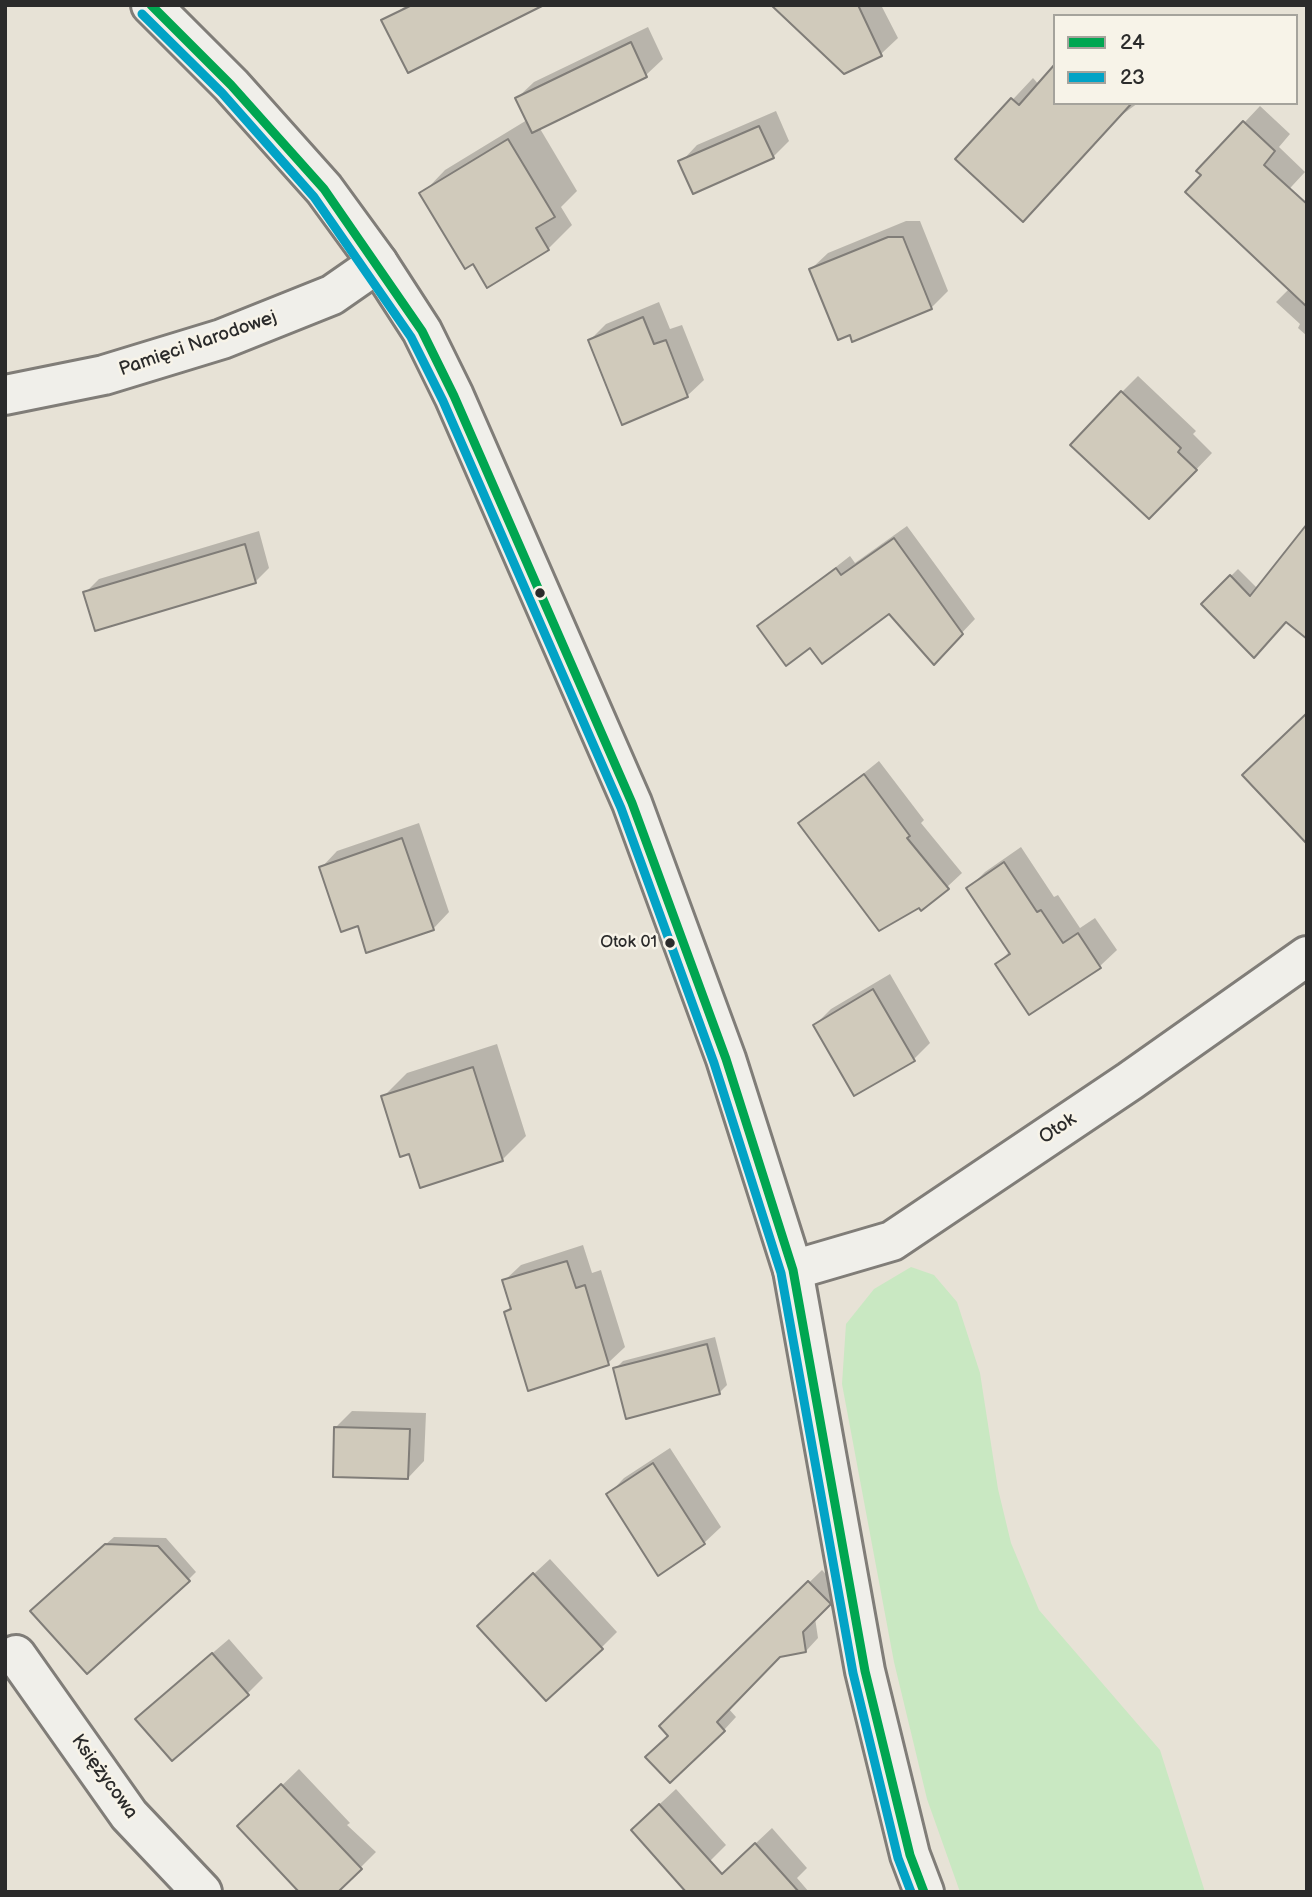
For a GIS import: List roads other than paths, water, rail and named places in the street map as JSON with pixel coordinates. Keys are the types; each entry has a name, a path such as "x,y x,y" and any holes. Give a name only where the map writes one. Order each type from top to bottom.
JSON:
{"street":[{"path":"151,5 232,85 324,189 379,263 422,331 454,396 632,803 726,1059 793,1270 865,1671 910,1855 924,1892"},
{"name":"Pamięci Narodowej","path":"5,395 104,376 222,339 332,295 379,263"},
{"name":"Otok","path":"793,1270 892,1241 1130,1081 1307,956"},
{"name":"Księżycowa","path":"16,1655 129,1815 202,1892"}],"place":[{"name":"Otok 01","path":"670,943"}]}
